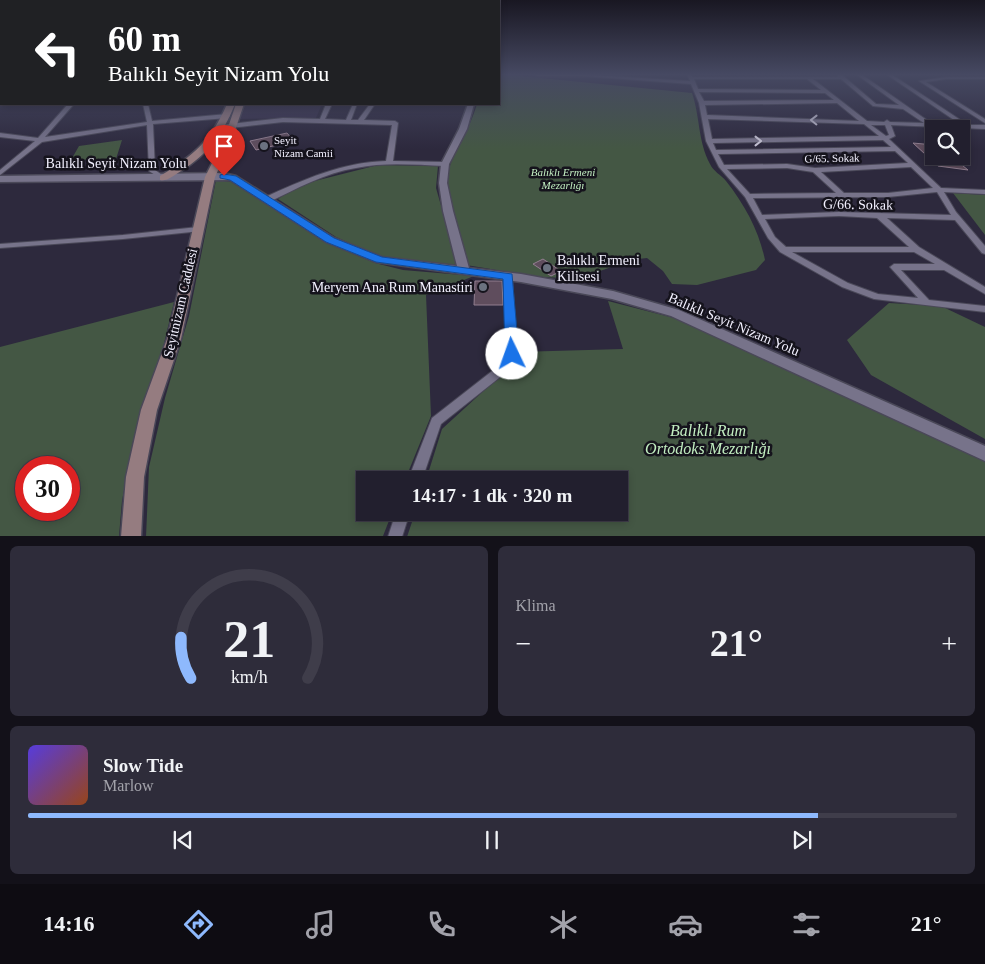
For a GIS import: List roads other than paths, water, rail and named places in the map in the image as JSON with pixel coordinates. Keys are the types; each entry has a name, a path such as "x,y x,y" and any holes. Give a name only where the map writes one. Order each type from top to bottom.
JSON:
{"main road":[{"path":"163,178 200,154 216,138 231,105"},
{"name":"Seyitnizam Caddesi","path":"131,536 135,477 149,410 174,340 210,177 240,105"}],"street":[{"path":"700,99 706,117 709,140 714,152 722,166 748,196 759,217 782,250 845,285 877,297 985,309"},
{"path":"832,99 885,138 939,190 957,218 985,251"},
{"path":"868,99 875,105 905,107"},
{"path":"894,99 925,121"},
{"path":"926,99 957,120"},
{"path":"949,99 985,121"},
{"path":"702,103 836,102"},
{"path":"0,173 40,140 70,105"},
{"path":"145,105 150,123 152,170 163,178"},
{"path":"322,121 328,105"},
{"path":"348,121 355,105"},
{"path":"360,122 372,105"},
{"path":"464,270 448,212 444,183 445,164 463,129 471,105"},
{"path":"0,135 40,140 150,123 226,116"},
{"path":"706,117 925,124"},
{"path":"222,127 283,120 395,123 389,163"},
{"path":"709,140 885,138 892,136 887,122"},
{"path":"970,126 985,126"},
{"path":"714,152 896,149"},
{"path":"266,200 298,184 344,168 389,163 445,164"},
{"name":"G/65. Sokak","path":"722,166 787,166 815,170 912,165"},
{"path":"815,170 843,196"},
{"name":"Balıklı Seyit Nizam Yolu","path":"0,179 233,178 330,240 380,260 508,276 613,295 675,313 985,454"},
{"path":"748,196 888,195 939,190 985,192"},
{"name":"G/66. Sokak","path":"759,217 839,214 957,218"},
{"path":"880,216 916,249 985,291"},
{"path":"0,246 123,238 198,229"},
{"path":"782,250 916,249"},
{"path":"927,303 894,267 945,267"},
{"path":"418,471 436,421 500,371 512,354 508,276"},
{"path":"395,536 400,521"}],"place":[{"name":"Seyit Nizam Camii","path":"264,146"},
{"name":"Balıklı Ermeni Kilisesi","path":"547,268"},
{"name":"Meryem Ana Rum Manastiri","path":"483,287"}],"park label":[{"name":"Balıklı Ermeni Mezarlığı","path":"563,178"},
{"name":"Balıklı Rum Ortodoks Mezarlığı","path":"708,439"}]}
